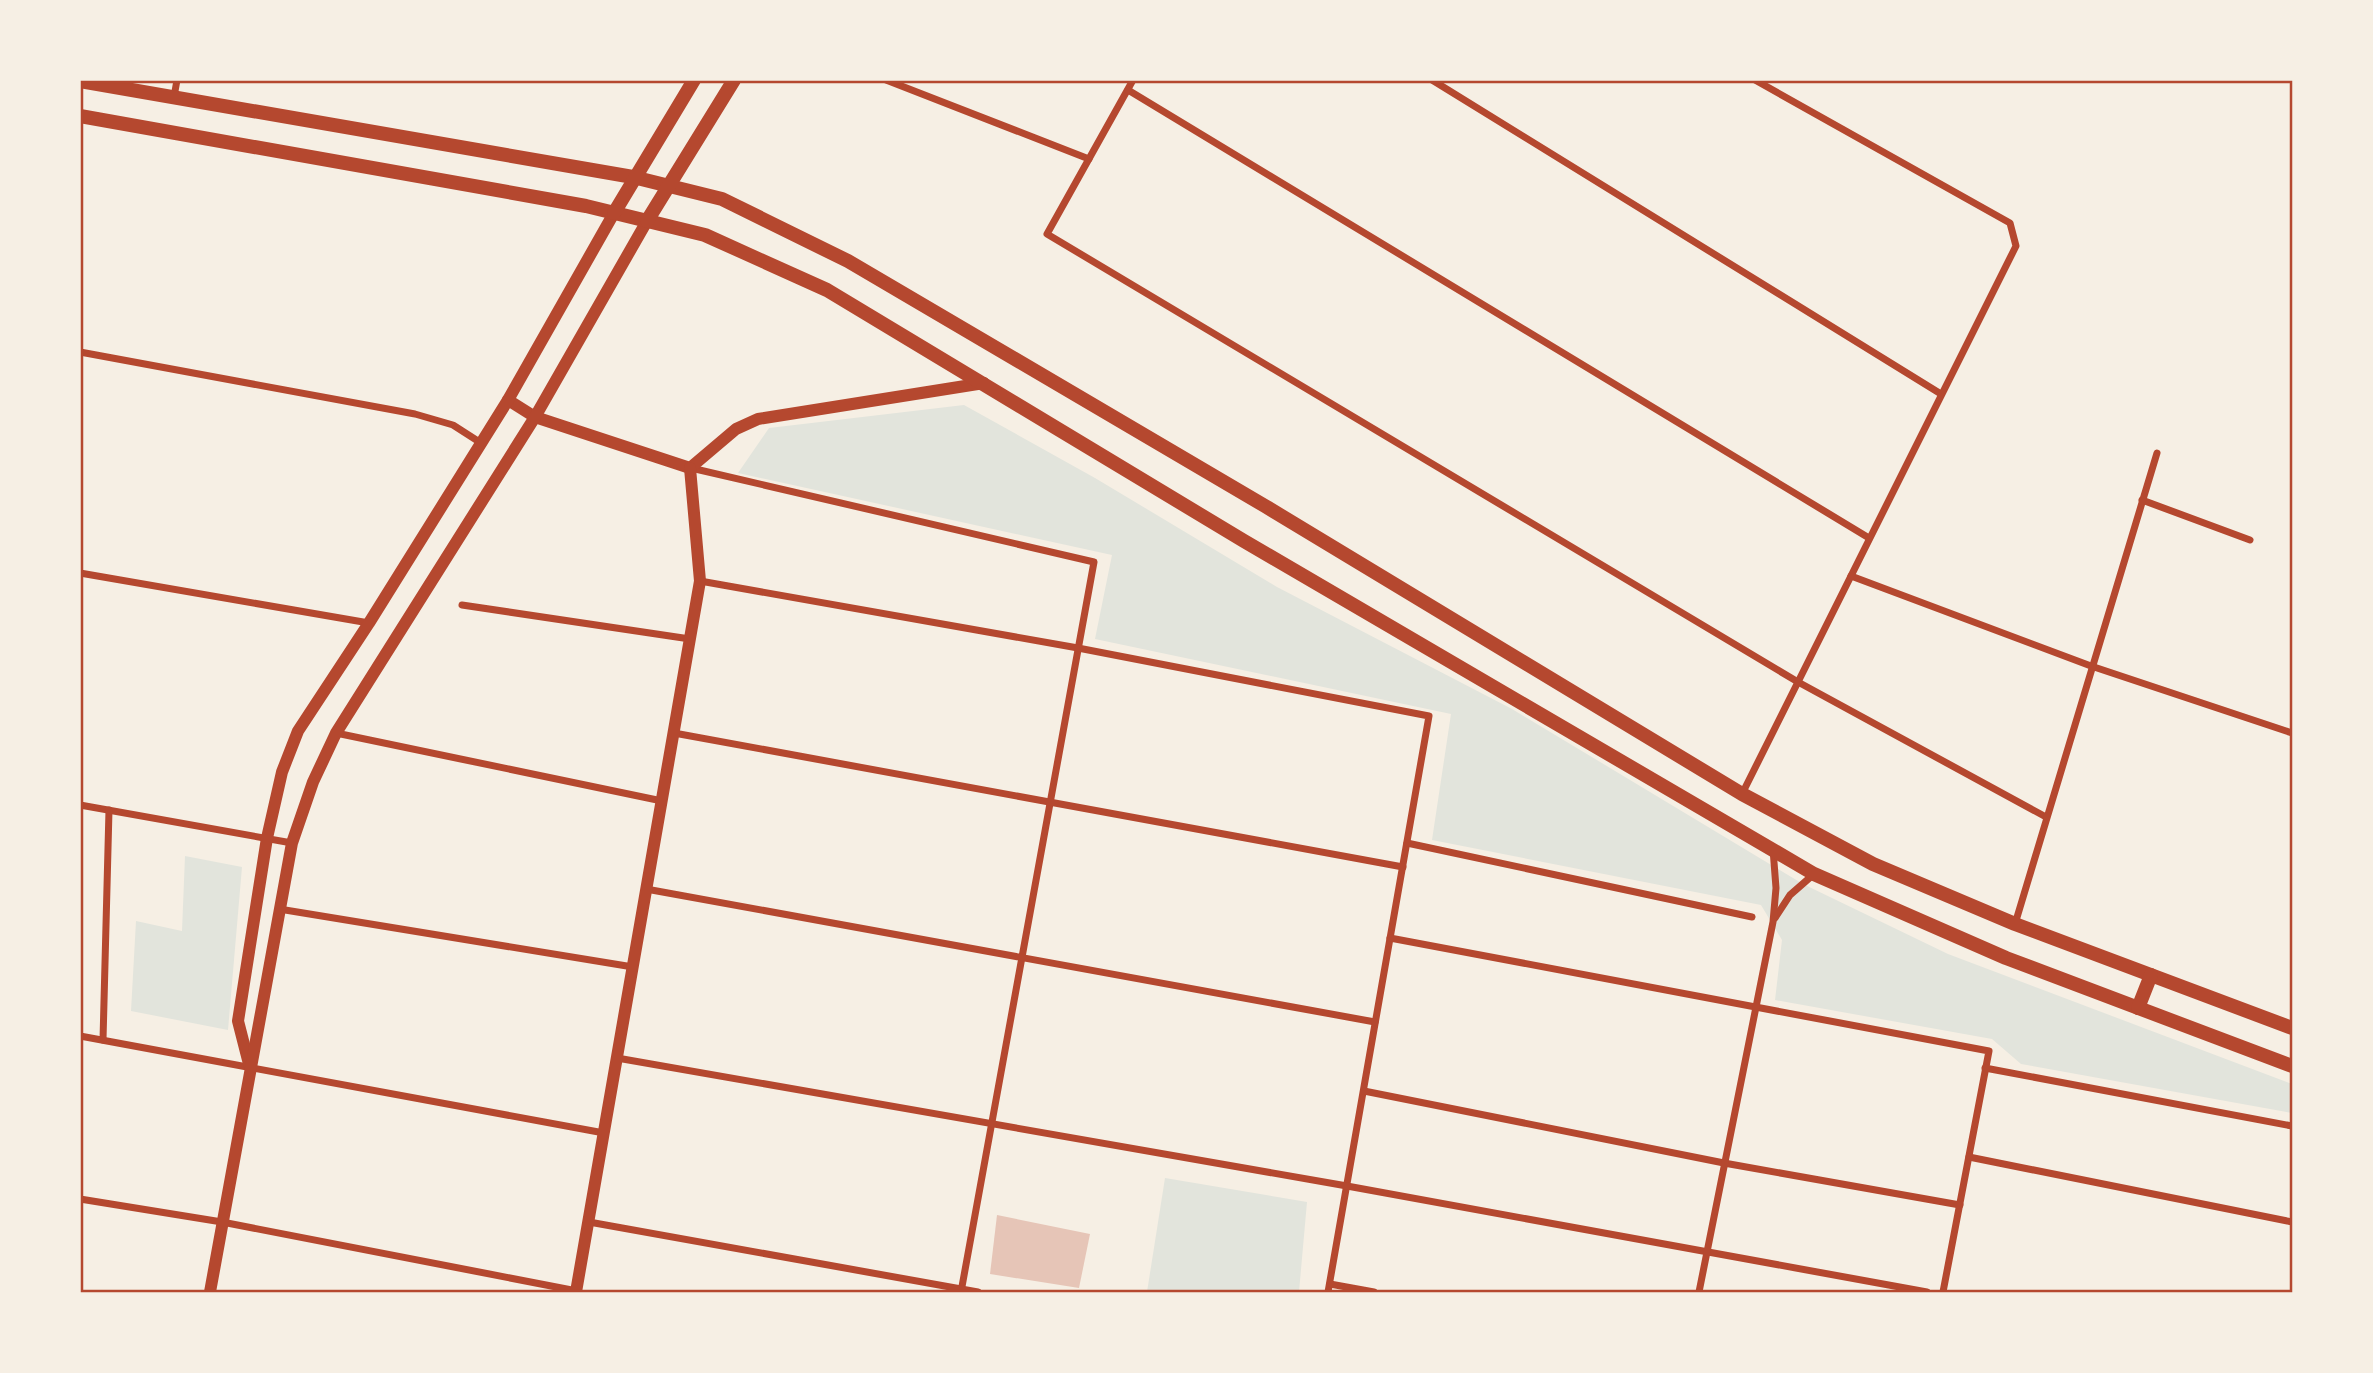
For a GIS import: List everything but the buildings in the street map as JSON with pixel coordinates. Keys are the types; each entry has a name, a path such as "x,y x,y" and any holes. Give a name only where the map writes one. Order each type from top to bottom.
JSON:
{"main road":[{"path":"614,213 633,177 694,80"},
{"path":"647,221 734,80"},
{"path":"80,81 633,177 671,184 722,199 848,261 1265,506 1742,794 1873,864 2015,924 2292,1028"},
{"path":"80,116 614,213 705,235 827,290 1256,548 1814,874 1930,927 2292,1066"},
{"path":"2138,1008 2151,975"}],"street":[{"path":"173,98 177,80"},
{"path":"886,80 1089,159"},
{"path":"1133,80 1047,234 1798,682 2046,817"},
{"path":"1432,80 1941,394"},
{"path":"1742,794 2016,246 2010,223 1755,80"},
{"path":"1128,90 1869,538"},
{"path":"250,1067 238,1021 267,838 282,772 298,732 369,624 508,400 614,213"},
{"path":"210,1293 292,843 313,782 335,733 535,417 647,221"},
{"path":"80,352 415,414 453,425 481,443"},
{"path":"690,468 736,429 758,419 984,383"},
{"path":"508,400 535,417 690,468 1094,562 961,1291"},
{"path":"2015,924 2157,453"},
{"path":"80,1199 222,1222 577,1292 700,581 690,468"},
{"path":"2142,500 2250,540"},
{"path":"80,573 369,624"},
{"path":"1851,576 2091,666 2292,733"},
{"path":"700,581 1078,648 1429,716 1329,1288 1374,1293"},
{"path":"462,605 690,639"},
{"path":"335,733 662,801"},
{"path":"674,733 1403,867"},
{"path":"80,805 292,843"},
{"path":"103,1040 109,810"},
{"path":"1407,843 1752,917"},
{"path":"1699,1293 1773,922 1776,888 1773,849"},
{"path":"1773,922 1790,895 1814,874"},
{"path":"646,889 1375,1022"},
{"path":"279,909 633,967"},
{"path":"1390,938 1989,1051 1943,1293"},
{"path":"80,1037 604,1133"},
{"path":"617,1058 1347,1186 1927,1293"},
{"path":"1985,1068 2292,1126"},
{"path":"1364,1091 1724,1163 1960,1205"},
{"path":"1969,1157 2292,1222"},
{"path":"589,1222 978,1293"}],"shaded area":[{"path":"964,405 1095,478 1277,587 1512,709 1803,884 1948,954 2292,1084 2292,1113 2021,1064 1992,1039 1775,1000 1782,940 1761,905 1432,840 1451,714 1095,639 1112,555 738,473 769,428"},
{"path":"185,856 242,867 228,1030 131,1011 136,921 182,931"},
{"path":"1165,1178 1307,1202 1299,1292 1147,1292"}]}
